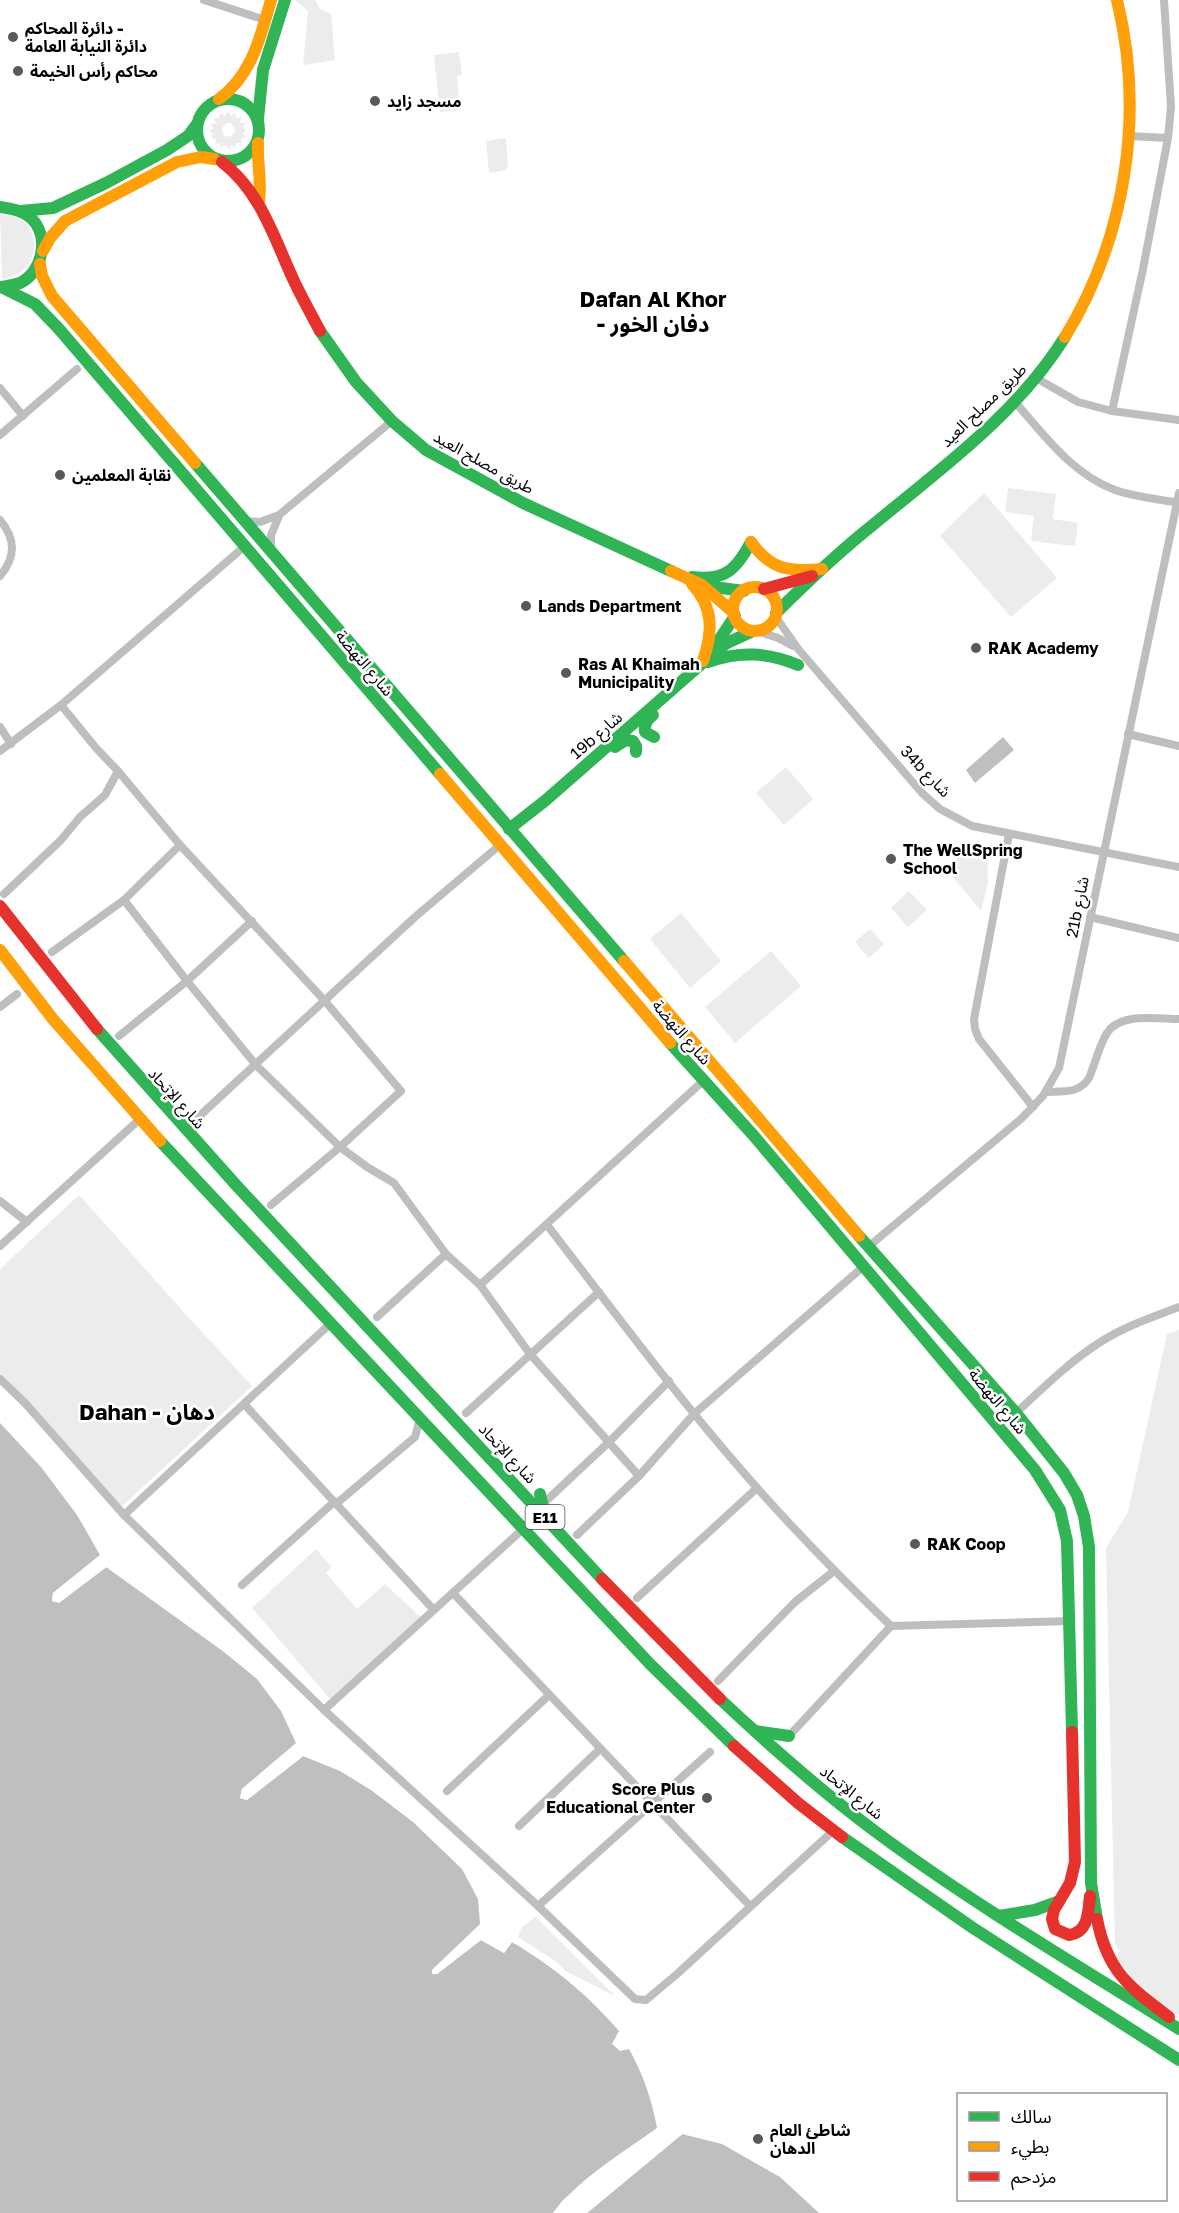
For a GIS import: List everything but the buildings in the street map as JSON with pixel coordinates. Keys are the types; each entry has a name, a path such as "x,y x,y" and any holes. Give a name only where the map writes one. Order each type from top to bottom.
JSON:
{"main road":[{"path":"0,207 21,210 53,208 85,194 167,150 188,136 207,106 231,92 244,78 271,0"},
{"path":"2,288 25,281 41,258 50,238 65,221 177,162 201,157 231,162 248,155 258,140 263,69 285,0"},
{"name":"طريق مصلح العيد","path":"776,615 818,572 1015,402 1056,352 1076,318 1102,259 1121,192 1129,136 1131,105 1128,65 1117,0"},
{"path":"216,101 226,99 246,104 258,120"},
{"path":"197,124 198,141 207,154 218,160"},
{"name":"طريق مصلح العيد","path":"258,140 257,162 261,189 259,201"},
{"name":"طريق مصلح العيد","path":"218,160 235,172 259,201 295,283 322,334 356,382 392,421 426,450 523,503 702,585 734,615"},
{"name":"شارع النهضة","path":"21,210 31,218 42,239 41,258 45,282 52,296 868,1247 1016,1413 1064,1473 1077,1495 1084,1516 1089,1547 1091,1883"},
{"name":"شارع النهضة","path":"2,288 28,300 42,311 703,1081 754,1136 1035,1470 1059,1504 1066,1526 1069,1556 1075,1862 1068,1889 1057,1902"},
{"path":"682,575 711,579 725,576 735,569 751,542 758,554 780,568 818,572"},
{"name":"طريق مصلح العيد","path":"764,590 818,572"},
{"path":"682,575 702,595 711,618 712,633 702,664"},
{"name":"طريق مصلح العيد","path":"702,585 744,591"},
{"path":"754,587 764,590 776,602 776,615 766,628 755,631 742,627 734,615 735,601 744,591 754,587"},
{"name":"19b شارع","path":"702,664 734,615"},
{"name":"19b شارع","path":"509,829 546,800 727,643 755,631"},
{"path":"702,664 727,655 754,653 781,657 798,665"},
{"path":"654,737 645,732 643,727 677,693 685,680"},
{"path":"364,688 366,683 372,681 392,690"},
{"path":"546,800 557,799 621,742 633,741 636,752"},
{"name":"شارع الإتحاد","path":"0,906 37,957 195,1143 672,1652 754,1731 877,1833 999,1916 1179,2027"},
{"name":"E11","path":"0,950 52,1018 141,1118 650,1664 714,1729 851,1845 1001,1947 1179,2060"},
{"path":"754,1136 782,1165 787,1165 791,1157"},
{"path":"543,1498 546,1518"},
{"path":"558,1565 578,1569 582,1564 581,1555"},
{"path":"754,1731 789,1736"},
{"path":"1057,1902 1052,1919 1055,1929 1069,1936 1077,1934 1086,1922 1091,1883"},
{"path":"1091,1883 1100,1936 1108,1957 1121,1977 1179,2027"},
{"path":"999,1916 1035,1910 1057,1902"}],"street":[{"path":"204,0 265,20"},
{"path":"1112,411 1143,269 1168,138 1171,107 1164,0"},
{"path":"1129,136 1168,138"},
{"path":"0,435 77,369"},
{"path":"1036,378 1078,402 1112,411 1179,420"},
{"path":"0,388 23,416"},
{"path":"1015,402 1053,447 1087,475 1116,490 1178,503"},
{"path":"246,521 260,522 279,516 392,421"},
{"name":"21b شارع","path":"868,1247 1033,1107 1052,1084 1062,1058 1179,493"},
{"path":"271,550 271,535 279,516"},
{"path":"0,520 11,535 13,548 8,567 0,576"},
{"path":"0,751 62,705 245,546"},
{"name":"34b شارع","path":"776,615 799,650 922,793 940,809 972,826 1179,867"},
{"name":"34b شارع","path":"755,631 778,638 799,650"},
{"path":"62,705 180,845 324,1000 401,1090 340,1147 271,1205"},
{"path":"0,727 11,744"},
{"path":"1128,734 1179,746"},
{"path":"4,894 105,795 118,771"},
{"path":"1010,834 974,1019 979,1039 1033,1107"},
{"path":"194,1121 415,917 501,844"},
{"path":"52,952 124,900 180,845"},
{"path":"124,900 186,981 256,1065 340,1147 394,1183 446,1254 480,1285 530,1354 639,1476"},
{"path":"1090,917 1179,938"},
{"path":"119,1036 186,981 252,921"},
{"path":"0,1007 17,994"},
{"path":"1046,1092 1075,1090 1085,1085 1106,1034 1112,1026 1121,1021 1179,1019"},
{"path":"480,1285 703,1081"},
{"path":"0,1246 141,1118"},
{"path":"0,1201 27,1222"},
{"path":"547,1225 694,1414 834,1571 891,1626"},
{"path":"377,1317 446,1254"},
{"path":"577,1535 639,1476 694,1414 864,1266"},
{"path":"466,1413 599,1292"},
{"path":"1016,1413 1068,1366 1102,1341 1144,1320 1179,1307"},
{"path":"124,1515 332,1322"},
{"path":"0,1379 25,1403 124,1515 324,1710 538,1906 631,1996 646,2000 834,1830"},
{"path":"543,1498 609,1442 669,1381"},
{"path":"244,1404 434,1610"},
{"path":"242,1585 335,1503 415,1437 420,1418"},
{"path":"637,1598 758,1488"},
{"path":"324,1710 524,1528"},
{"path":"718,1681 795,1602 834,1571"},
{"path":"453,1593 750,1906"},
{"path":"789,1736 891,1626 1070,1621"},
{"path":"447,1791 549,1695"},
{"path":"519,1826 600,1749"},
{"path":"538,1906 710,1752"}],"shaded area":[{"path":"295,0 315,0 320,9 331,14 335,60 303,65 308,11"},
{"path":"459,52 462,75 457,76 460,110 440,112 434,55"},
{"path":"228,111 231,116 235,113 236,118 241,117 240,122 246,123 243,127 246,130 243,133 246,137 241,139 242,143 236,143 235,148 231,145 229,150 226,145 221,148 220,143 215,144 216,139 211,138 213,134 209,131 214,128 210,124 216,123 214,118 219,118 220,113 225,116","holes":["227,123 231,123 235,132 230,137 223,135 222,128"]},
{"path":"506,138 508,165 506,170 489,173 486,141"},
{"path":"0,215 14,217 25,223 31,232 34,244 27,266 17,274 2,279"},
{"path":"1008,488 1056,494 1053,519 1078,523 1075,546 1031,541 1034,516 1005,512"},
{"path":"984,493 1057,578 1011,617 940,536"},
{"path":"1003,737 1014,750 975,783 966,770"},
{"path":"786,767 813,799 784,825 756,793"},
{"path":"959,849 987,857 988,883 981,911 953,877"},
{"path":"909,891 927,910 908,927 891,908"},
{"path":"681,913 721,961 690,988 650,939"},
{"path":"870,929 884,944 869,958 855,942"},
{"path":"771,951 801,986 735,1043 705,1007"},
{"path":"79,1195 252,1386 119,1509 0,1382 0,1269"},
{"path":"1179,1330 1179,2016 1140,1990 1115,1955 1120,1952 1115,1944 1106,1548 1128,1512 1167,1334"},
{"path":"0,1423 41,1467 77,1515 100,1555 53,1593 52,1601 59,1602 106,1567 224,1652 257,1679 281,1711 296,1743 242,1789 240,1798 247,1800 303,1756 340,1771 371,1790 413,1822 462,1869 478,1899 480,1924 432,1970 437,1974 481,1940 504,1953 512,1942 569,1982 619,2031 612,2044 620,2051 629,2049 646,2087 657,2128 589,2177 553,2213 0,2213"},
{"path":"316,1549 331,1567 326,1573 357,1609 385,1584 425,1621 330,1699 252,1608"},
{"path":"536,1917 615,1996 565,1971 557,1962 518,1937 522,1927"},
{"path":"682,2134 722,2144 780,2177 819,2213 587,2213"}],"pier":[{"path":"103,1553 103,1557 56,1595 55,1599 104,1565 108,1566 59,1603 52,1601 53,1593"},
{"path":"299,1741 298,1746 244,1791 243,1796 246,1797 302,1754 306,1754 247,1800 240,1798 242,1789"},
{"path":"483,1923 436,1971 480,1937 503,1950 511,1940 516,1941 515,1944 512,1942 504,1953 481,1940 437,1974 432,1974 432,1970"},
{"path":"660,2126 659,2130 607,2167 565,2202 557,2213 553,2213 563,2200 606,2165"},
{"path":"680,2132 685,2132 587,2213 584,2213 609,2189"}],"traffic: fast":[{"path":"258,119 263,70 285,0"},
{"path":"222,99 234,99 250,108 257,118 259,130 257,142 250,152 234,161 222,161 211,156 202,147 197,136 197,124 202,113 211,104 222,99"},
{"path":"21,211 53,208 106,183 167,150 188,136 197,124"},
{"path":"0,207 28,215 41,234 42,244 39,262 28,278 20,283 1,287"},
{"path":"3,288 35,304 59,329 440,774"},
{"path":"320,331 356,382 392,421 426,450 523,503 671,571"},
{"path":"776,613 836,556 952,460 1002,415 1025,391 1065,337"},
{"path":"195,463 624,961"},
{"path":"692,577 713,577 728,572 740,560 751,542"},
{"path":"706,586 744,591"},
{"path":"713,649 735,616"},
{"path":"509,829 546,800 715,652 727,643 753,631"},
{"path":"708,662 719,658 753,654 798,665"},
{"path":"653,715 646,722 645,732 654,737"},
{"path":"615,747 626,740 633,741 636,752"},
{"path":"97,1029 236,1185 602,1579"},
{"path":"670,1043 754,1136 1035,1470 1060,1510 1067,1541 1072,1732"},
{"path":"160,1141 650,1664 734,1746"},
{"path":"859,1236 1016,1413 1064,1473 1077,1495 1084,1516 1089,1547 1091,1883 1097,1919"},
{"path":"540,1494 545,1516"},
{"path":"720,1699 816,1784 913,1859 1179,2029"},
{"path":"755,1731 789,1736"},
{"path":"842,1837 973,1928 1179,2060"},
{"path":"999,1916 1035,1910 1057,1902"}],"traffic: slow":[{"path":"219,99 240,79 247,67 258,42 271,0"},
{"path":"1065,337 1086,298 1103,258 1116,216 1124,174 1129,130 1129,87 1125,43 1117,0"},
{"path":"258,143 259,202"},
{"path":"43,251 50,238 65,221 177,162 201,157 214,159"},
{"path":"40,264 42,276 52,296 195,463"},
{"path":"751,542 774,564 790,569 822,569"},
{"path":"671,571 702,585 734,613"},
{"path":"692,584 708,611 710,630 703,661"},
{"path":"755,587 770,594 777,609 770,624 755,631 740,624 733,609 740,594 755,587"},
{"path":"440,774 670,1043"},
{"path":"0,950 52,1018 160,1141"},
{"path":"624,961 859,1236"}],"traffic: jam":[{"path":"222,162 247,187 257,201 320,331"},
{"path":"764,589 812,576"},
{"path":"0,906 97,1029"},
{"path":"602,1579 720,1699"},
{"path":"1072,1732 1075,1862 1070,1883 1054,1910 1052,1919 1055,1929 1069,1935 1080,1930 1088,1915 1090,1896"},
{"path":"734,1746 798,1803 842,1837"},
{"path":"1097,1919 1107,1952 1122,1976 1131,1987 1169,2017"}],"place":[{"name":"دائرة المحاكم - دائرة النيابة العامة","path":"13,37"},
{"name":"محاكم رأس الخيمة","path":"18,71"},
{"name":"مسجد زايد","path":"375,101"},
{"name":"نقابة المعلمين","path":"60,475"},
{"name":"Lands Department","path":"526,606"},
{"name":"RAK Academy","path":"976,648"},
{"name":"Ras Al Khaimah Municipality","path":"566,673"},
{"name":"The WellSpring School","path":"891,859"},
{"name":"RAK Coop","path":"915,1544"},
{"name":"Score Plus Educational Center","path":"707,1798"},
{"name":"شاطئ العام الدهان","path":"758,2139"}],"district":[{"name":"Dafan Al Khor - دفان الخور","path":"653,310"},
{"name":"Dahan - دهان","path":"147,1411"}]}
